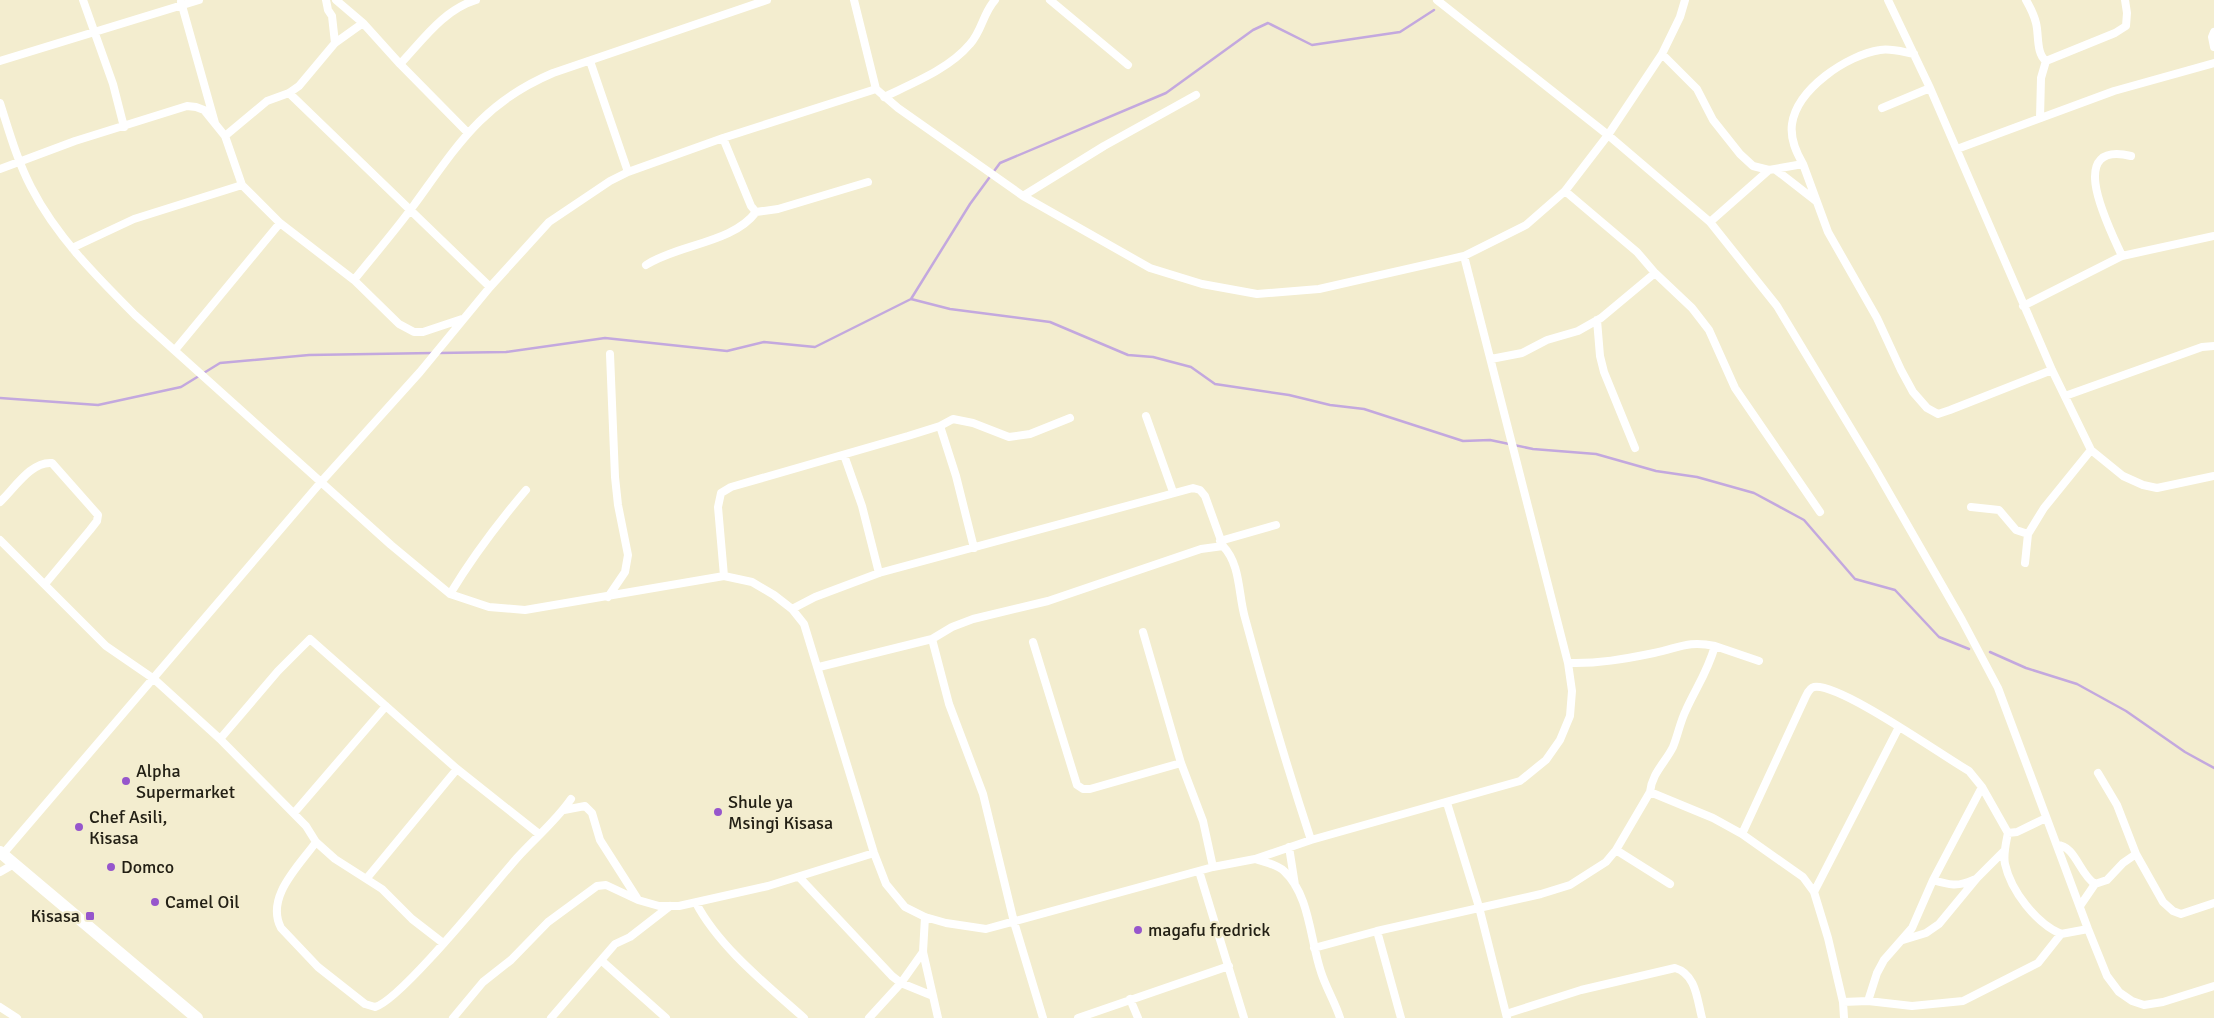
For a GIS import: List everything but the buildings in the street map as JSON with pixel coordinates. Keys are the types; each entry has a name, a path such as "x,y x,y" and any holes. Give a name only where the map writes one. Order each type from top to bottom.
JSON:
{"highway":[{"path":"1,853 197,1018"}],"street":[{"path":"84,0 113,84 124,128"},
{"path":"0,62 95,33 181,2 199,0"},
{"path":"326,0 328,10 332,16 335,43"},
{"path":"336,0 363,23 400,64 468,133"},
{"path":"400,64 444,18 462,6 476,0"},
{"path":"733,0 736,10"},
{"path":"354,280 468,133 500,103 521,88 553,73 767,0"},
{"path":"854,0 876,89 884,97 1023,196 1150,268 1202,284 1258,294 1318,289 1464,256 1526,225 1565,192 1608,135 1662,54 1680,17 1685,0"},
{"path":"884,97 920,80 970,45 987,10 995,0"},
{"path":"1050,0 1128,65"},
{"path":"1437,0 1608,135 1710,222 1777,306 1873,465 1962,620 1998,688 2088,929 2107,976 2119,992 2132,1001 2144,1005 2164,1002 2214,986"},
{"path":"1888,0 1957,149 2023,306 2091,450 2123,476 2143,485 2157,488 2214,476"},
{"path":"2026,0 2036,21 2042,58 2046,61"},
{"path":"2046,61 2115,33 2126,26 2128,13 2125,0"},
{"path":"181,2 216,127"},
{"path":"225,136 267,101 289,93 299,86 335,43 363,23"},
{"path":"2214,32 2212,37 2214,47"},
{"path":"1914,54 1893,50 1867,53 1825,76 1811,88 1795,114 1792,125 1794,146 1803,164 1828,232 1877,318 1912,392 1932,412 1938,414 1950,410 2052,370"},
{"path":"1662,54 1697,90 1714,120 1740,154 1753,166 1773,170 1803,164"},
{"path":"590,61 628,172"},
{"path":"2040,118 2042,78 2046,61"},
{"path":"1957,149 2114,91 2214,63"},
{"path":"1882,108 1930,88"},
{"path":"1,853 154,679 321,482 430,360 490,287 549,222 610,181 628,172 723,138 876,89"},
{"path":"289,93 409,211 490,287"},
{"path":"1023,196 1104,146 1196,96"},
{"path":"0,103 20,164 41,206 72,248 104,284 390,545 450,594 480,605 514,610 608,598 724,576 752,582 792,609 804,624 819,667 874,853 886,884 906,907 925,917 946,923 986,928 1200,871 1255,860 1311,840 1447,803 1520,780 1546,760 1560,740 1570,716 1572,692 1568,663 1510,429 1464,256"},
{"path":"0,169 20,164 74,141 124,128 187,106 196,106 204,110 225,136 242,185 280,223 354,280 399,324 414,332 427,332 464,318"},
{"path":"723,138 756,212"},
{"path":"2122,256 2096,193 2095,167 2097,162 2108,156 2119,153 2131,156"},
{"path":"1710,222 1773,170"},
{"path":"1773,170 1816,201"},
{"path":"646,265 670,253 732,231 745,224 756,212 778,209 868,182"},
{"path":"72,248 134,218 242,185"},
{"path":"1565,192 1637,252 1655,273 1692,308 1709,330 1735,388 1820,512"},
{"path":"175,350 280,223"},
{"path":"2023,306 2122,256 2214,236"},
{"path":"1491,359 1534,348 1547,340 1578,331 1597,320 1646,283 1655,273"},
{"path":"1597,320 1600,356 1604,372 1635,448"},
{"path":"2065,396 2202,347 2214,346"},
{"path":"608,598 625,572 628,555 618,505 615,477 610,354"},
{"path":"1146,416 1173,492"},
{"path":"724,576 718,508 720,493 731,487 940,426 953,419 965,420 1009,437 1030,434 1070,418"},
{"path":"940,426 956,476 974,548"},
{"path":"2025,563 2028,534 2044,508 2091,450"},
{"path":"844,455 862,506 879,574"},
{"path":"0,502 32,469 43,462 52,463 98,515 94,526 45,584"},
{"path":"792,609 815,597 879,574 1087,518 1173,492 1193,488 1200,490 1205,496 1222,543 1229,552 1237,573 1246,624 1290,776 1311,840"},
{"path":"450,594 472,558 502,517 526,490"},
{"path":"1971,507 1999,510 2016,530 2028,534"},
{"path":"819,667 932,639 952,627 973,619 1048,601 1276,525"},
{"path":"0,540 106,646 154,679 220,739 294,813 306,826 316,842 335,859 367,878 443,943"},
{"path":"1143,632 1182,763 1203,821 1212,868"},
{"path":"220,739 282,666 310,639 457,769 539,834"},
{"path":"932,639 949,704 983,794 1014,922 1043,1018"},
{"path":"1033,642 1078,784 1082,788 1090,790 1182,763"},
{"path":"1568,663 1594,664 1657,653 1679,645 1698,642 1759,661"},
{"path":"1314,948 1570,885 1606,862 1616,850 1650,792 1651,782 1659,766 1672,749 1685,711 1708,670 1715,646"},
{"path":"1742,834 1809,690 1815,687 1843,695 1899,727 1969,771 1982,787 2008,833 2004,851 2005,864 2012,883 2020,896 2052,930 2061,934 2088,929"},
{"path":"294,813 386,706"},
{"path":"1814,892 1899,727"},
{"path":"367,878 457,769"},
{"path":"2098,773 2117,805 2136,854 2163,902 2173,911 2181,914 2214,903"},
{"path":"1868,1001 1877,973 1912,928 1933,880 1982,787"},
{"path":"1650,792 1713,818 1742,834 1803,877 1814,892 1828,938 1843,1002 1844,1018"},
{"path":"316,842 278,897 276,912 281,928 318,967 365,1004 375,1007 384,1003 443,943 539,834 564,810 571,799"},
{"path":"1447,803 1479,907 1507,1016 1581,990 1675,968 1684,971 1692,980 1702,1018"},
{"path":"564,810 585,806 592,813 600,840 638,900"},
{"path":"2008,833 2017,832 2046,818"},
{"path":"2057,845 2068,848 2088,880 2095,884"},
{"path":"1289,847 1296,887 1305,908 1321,973 1340,1018"},
{"path":"1616,850 1670,884"},
{"path":"1900,941 1926,932 1938,924 2004,851"},
{"path":"453,1018 483,982 511,960 548,922 597,886 606,885 638,900 659,906 670,906 768,886 874,853"},
{"path":"2080,906 2095,884 2107,880 2122,863 2136,854"},
{"path":"1255,860 1273,865 1284,871 1296,887"},
{"path":"0,872 14,864"},
{"path":"1200,871 1244,1018"},
{"path":"799,877 901,983 933,996"},
{"path":"1933,880 1952,885 1962,885 1978,878"},
{"path":"696,902 704,919 751,970 804,1018"},
{"path":"551,1018 615,944 630,936 670,906"},
{"path":"925,917 922,952 938,1018"},
{"path":"1377,931 1400,1018"},
{"path":"1843,1002 1868,1001 1912,1006 1963,1001 2038,964 2061,934"},
{"path":"869,1018 901,983 922,952"},
{"path":"602,961 666,1018"},
{"path":"1078,1018 1229,966"},
{"path":"1130,999 1138,1018"},
{"path":"0,1007 18,1018"}],"waterway":[{"path":"438,353 506,352 605,338 727,351 764,342 815,347 911,299 970,204 1000,163 1166,93 1253,30 1268,23 1312,45 1400,32 1434,10"},
{"path":"911,299 950,309 1050,322 1128,355 1153,357 1191,367 1215,384 1289,395 1330,405 1364,409 1463,441 1490,440 1533,449 1596,454 1656,471 1697,477 1754,493 1804,520 1855,579 1895,590 1939,637 1969,649"},
{"path":"0,398 98,405 181,387 220,363 309,355 433,353"},
{"path":"1990,652 2026,668 2077,684 2126,711 2185,752 2214,768"}],"place":[{"name":"Alpha Supermarket","path":"126,781"},
{"name":"Shule ya Msingi Kisasa","path":"718,812"},
{"name":"Chef Asili, Kisasa","path":"79,827"},
{"name":"Domco","path":"111,867"},
{"name":"Camel Oil","path":"155,902"},
{"name":"Kisasa","path":"90,916"},
{"name":"magafu fredrick","path":"1138,930"}]}
